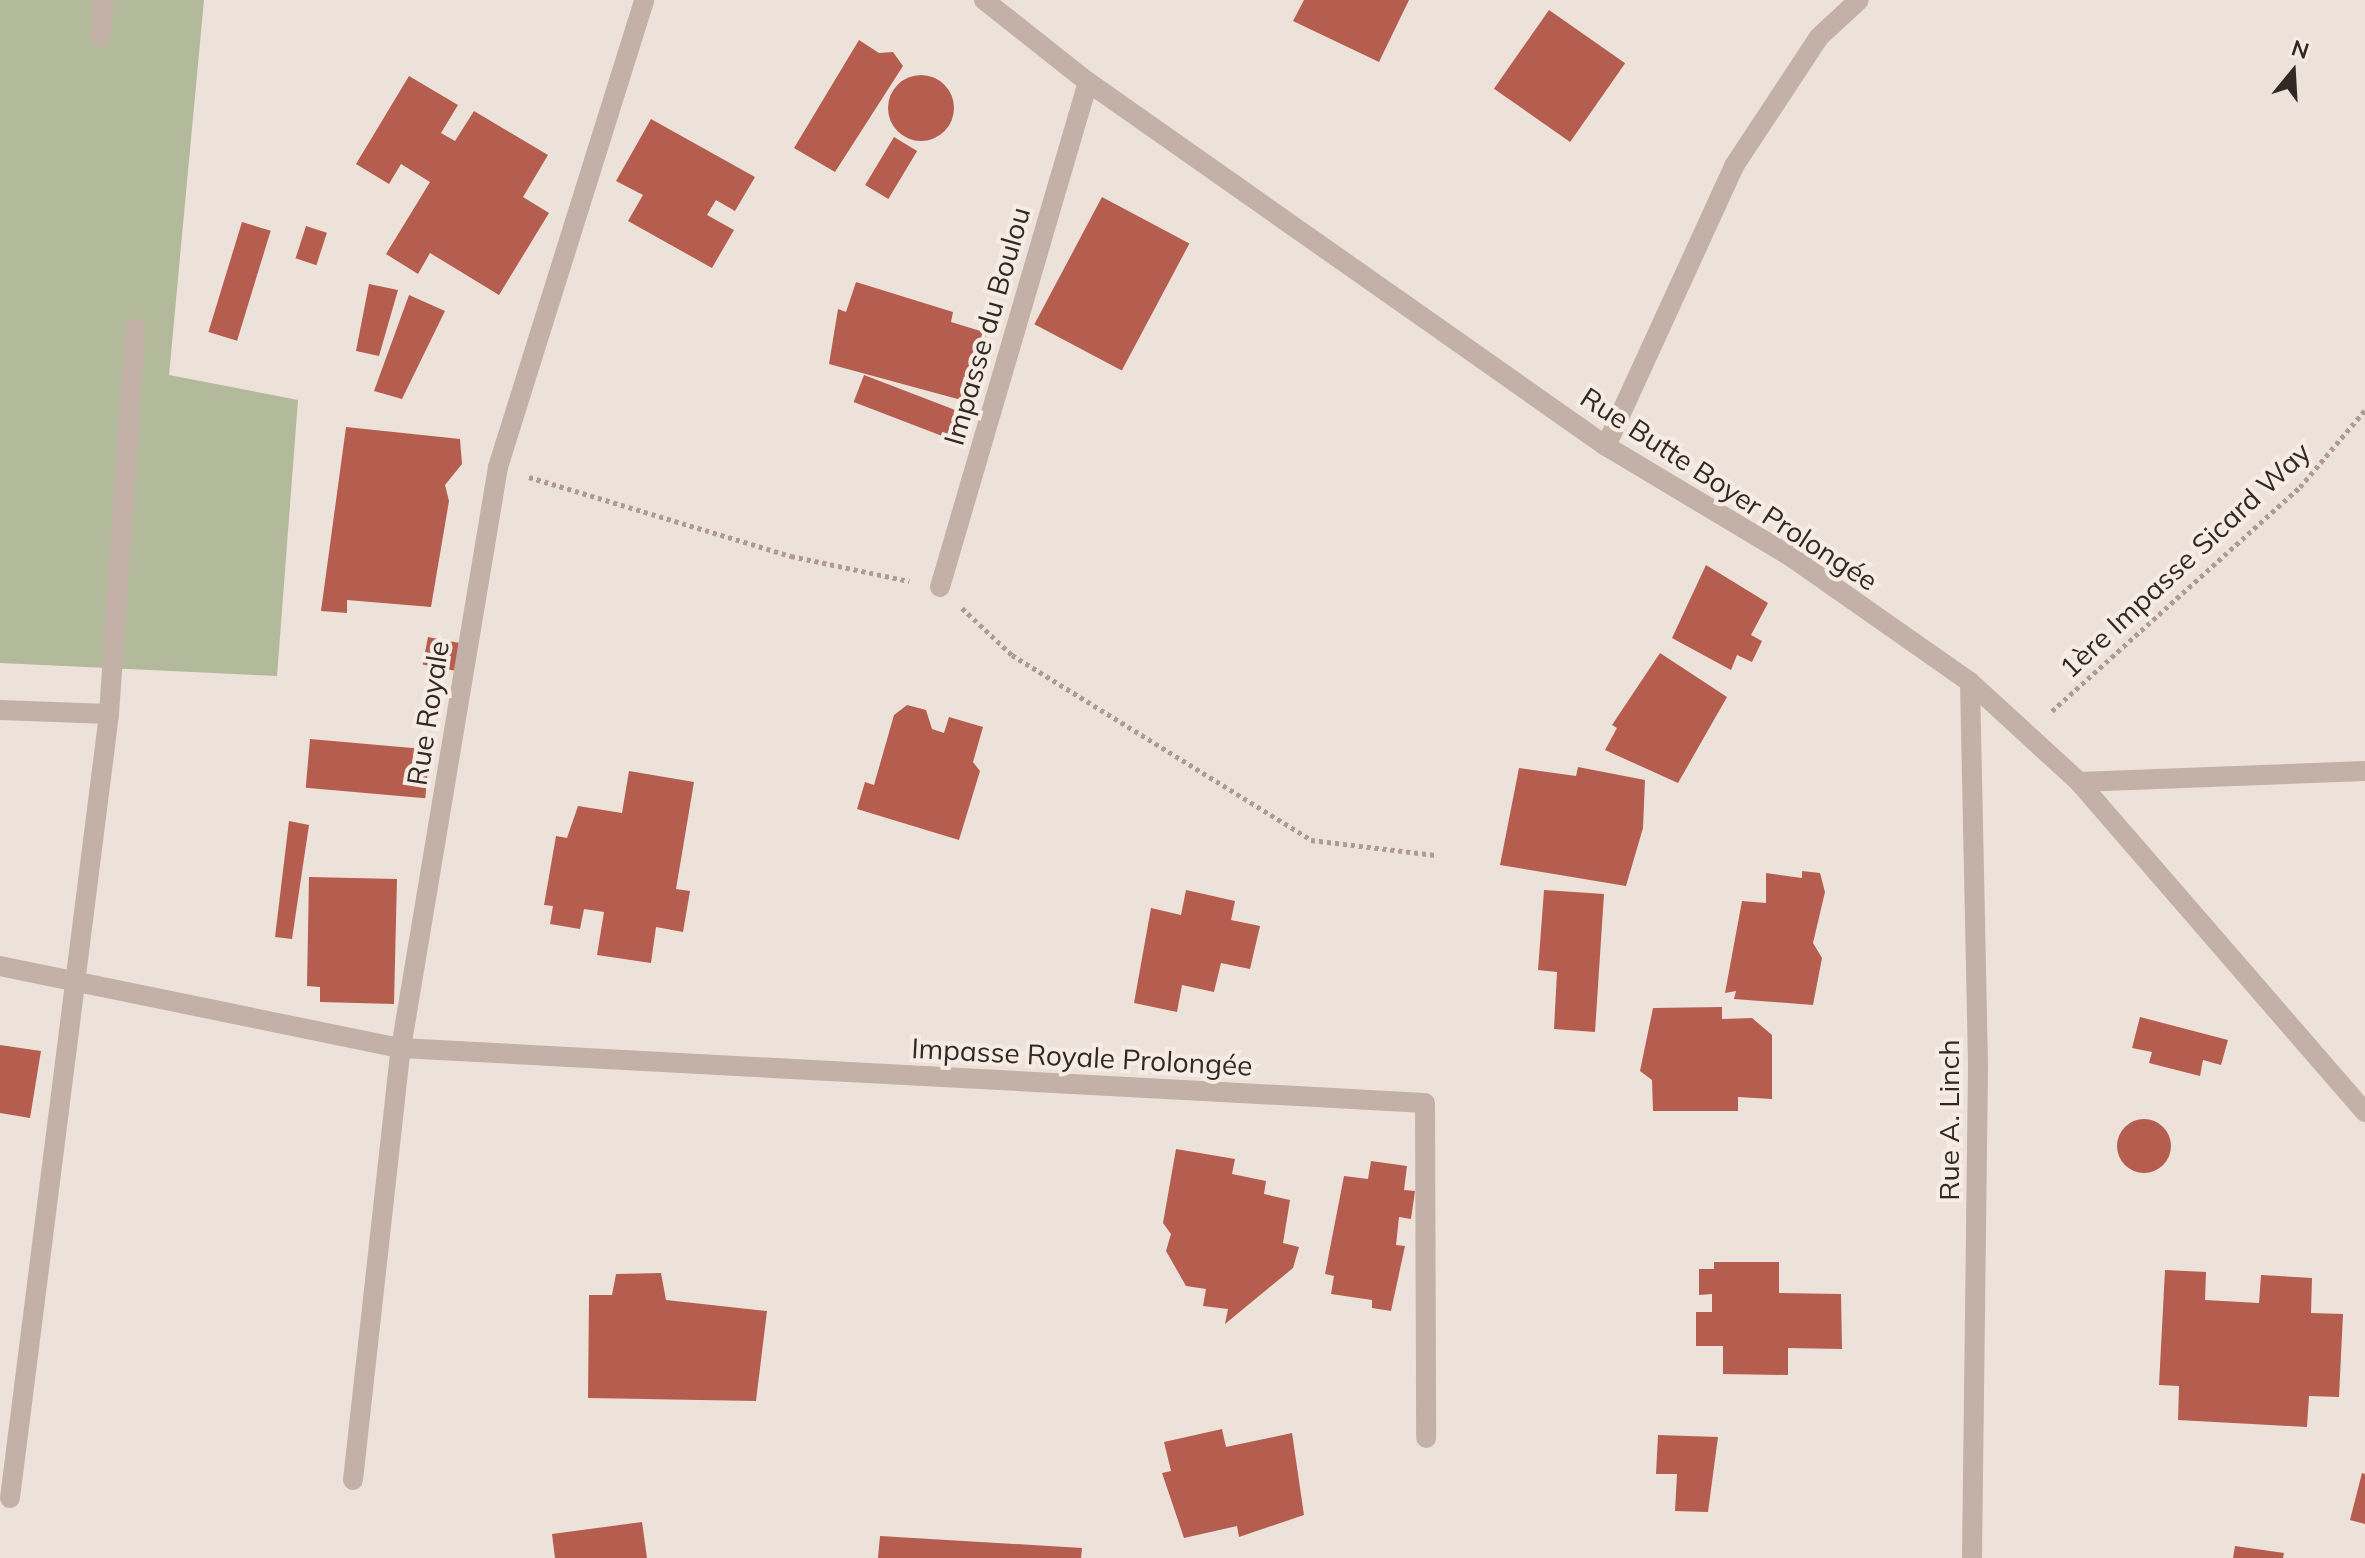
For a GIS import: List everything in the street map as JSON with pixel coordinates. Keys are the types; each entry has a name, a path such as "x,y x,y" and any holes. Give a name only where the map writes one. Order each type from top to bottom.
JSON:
{"street":[{"path":"100,37 104,0"},
{"name":"Rue Royale","path":"353,1480 401,1048 498,467 644,0"},
{"name":"Rue Butte Boyer Prolongée","path":"984,0 1088,82 1606,446 1790,556 1970,682 2079,782 2365,1112"},
{"path":"1606,446 1734,166 1819,37 1859,0"},
{"name":"Impasse du Boulou","path":"940,587 1088,82"},
{"path":"10,1498 78,983 109,714 135,329"},
{"name":"Rue A. Linch","path":"1970,682 1978,1067 1972,1558"},
{"path":"0,710 109,714"},
{"path":"2079,782 2365,771"},
{"path":"0,966 401,1048"},
{"name":"Impasse Royale Prolongée","path":"401,1048 1425,1103 1426,1438"}],"path":[{"name":"1ère Impasse Sicard Way","path":"2027,734 2300,487 2365,410"},
{"path":"498,467 791,556 940,587 1012,655 1311,840 1435,855"}],"green space":[{"path":"0,0 204,0 169,375 298,400 277,676 0,663"}],"building":[{"path":"1304,0 1409,0 1379,62 1293,21"},
{"path":"1549,10 1625,63 1570,142 1494,89"},
{"path":"859,40 879,53 893,52 903,66 835,172 794,148"},
{"path":"921,75 934,78 944,85 951,95 954,108 951,121 944,131 934,138 921,141 908,138 898,131 891,121 888,108 891,95 898,85 908,78"},
{"path":"409,76 458,105 441,133 455,141 474,111 548,155 523,197 549,213 499,295 430,253 418,274 386,254 430,182 401,164 389,184 356,164"},
{"path":"651,119 755,177 735,211 716,200 707,215 734,230 712,268 628,221 643,195 616,181"},
{"path":"894,137 917,151 888,199 865,185"},
{"path":"1102,197 1189,243 1122,371 1034,324"},
{"path":"242,222 271,231 237,341 208,332"},
{"path":"306,226 327,233 316,265 295,258"},
{"path":"856,282 953,312 951,322 987,333 965,401 829,364 838,309 846,312"},
{"path":"369,284 398,290 379,356 356,351"},
{"path":"409,295 445,311 402,399 374,391"},
{"path":"864,375 969,415 959,443 854,402"},
{"path":"346,427 460,439 462,464 445,485 449,501 431,607 347,600 347,613 321,611"},
{"path":"1706,565 1768,603 1751,635 1762,641 1752,662 1737,655 1731,670 1672,638"},
{"path":"428,637 463,644 458,671 423,664"},
{"path":"1660,653 1727,697 1678,783 1605,750 1617,728 1612,725"},
{"path":"907,705 926,710 932,729 944,733 949,717 983,727 973,762 980,771 959,840 857,809 865,782 874,785 894,715"},
{"path":"310,739 430,749 425,798 306,788"},
{"path":"1578,767 1645,780 1643,828 1626,886 1500,865 1519,768 1576,776"},
{"path":"629,771 694,782 676,889 690,891 683,932 656,927 651,963 597,955 604,912 584,909 580,929 550,924 553,906 544,905 556,836 567,838 578,806 622,813"},
{"path":"289,821 309,825 292,939 275,937"},
{"path":"1802,871 1820,873 1825,892 1813,943 1822,958 1813,1005 1734,999 1736,991 1725,993 1742,901 1766,903 1766,873 1802,878"},
{"path":"309,877 397,879 394,1004 320,1002 320,987 307,986"},
{"path":"1186,890 1235,901 1231,920 1260,926 1250,969 1221,963 1214,992 1182,985 1177,1012 1134,1003 1151,908 1181,915"},
{"path":"1544,890 1604,894 1595,1032 1554,1029 1557,972 1538,970"},
{"path":"1722,1007 1722,1019 1752,1018 1772,1035 1772,1099 1738,1097 1738,1111 1653,1111 1652,1080 1640,1071 1653,1008"},
{"path":"2140,1017 2228,1040 2221,1065 2203,1060 2200,1076 2149,1063 2152,1052 2132,1048"},
{"path":"0,1045 41,1051 30,1118 0,1113"},
{"path":"2144,1119 2163,1127 2171,1146 2163,1165 2144,1173 2125,1165 2117,1146 2125,1127"},
{"path":"1176,1149 1235,1159 1232,1174 1266,1181 1264,1194 1290,1200 1283,1243 1299,1247 1293,1268 1225,1324 1228,1309 1203,1306 1206,1289 1186,1286 1166,1251 1171,1234 1163,1223"},
{"path":"1371,1161 1407,1166 1404,1190 1415,1191 1411,1219 1399,1217 1396,1245 1405,1246 1391,1311 1372,1308 1372,1300 1331,1294 1334,1276 1325,1274 1344,1176 1368,1179"},
{"path":"1714,1262 1779,1262 1779,1293 1841,1294 1842,1349 1788,1348 1788,1375 1723,1374 1723,1346 1696,1346 1696,1312 1712,1312 1712,1294 1699,1295 1699,1269 1714,1269"},
{"path":"2165,1270 2206,1272 2205,1300 2259,1303 2261,1275 2312,1278 2311,1313 2343,1314 2339,1397 2309,1396 2307,1427 2178,1420 2179,1386 2159,1385"},
{"path":"661,1273 666,1300 767,1311 756,1401 588,1398 589,1295 612,1295 616,1274"},
{"path":"1222,1429 1226,1447 1292,1433 1304,1515 1239,1537 1237,1526 1184,1538 1162,1473 1171,1471 1164,1442"},
{"path":"1658,1435 1718,1437 1708,1512 1675,1511 1677,1474 1656,1474"},
{"path":"2362,1473 2365,1474 2365,1524 2350,1520"},
{"path":"642,1522 647,1558 555,1558 552,1534"},
{"path":"880,1536 1082,1548 1081,1558 878,1558"},
{"path":"2235,1546 2284,1553 2283,1558 2233,1558"}]}
